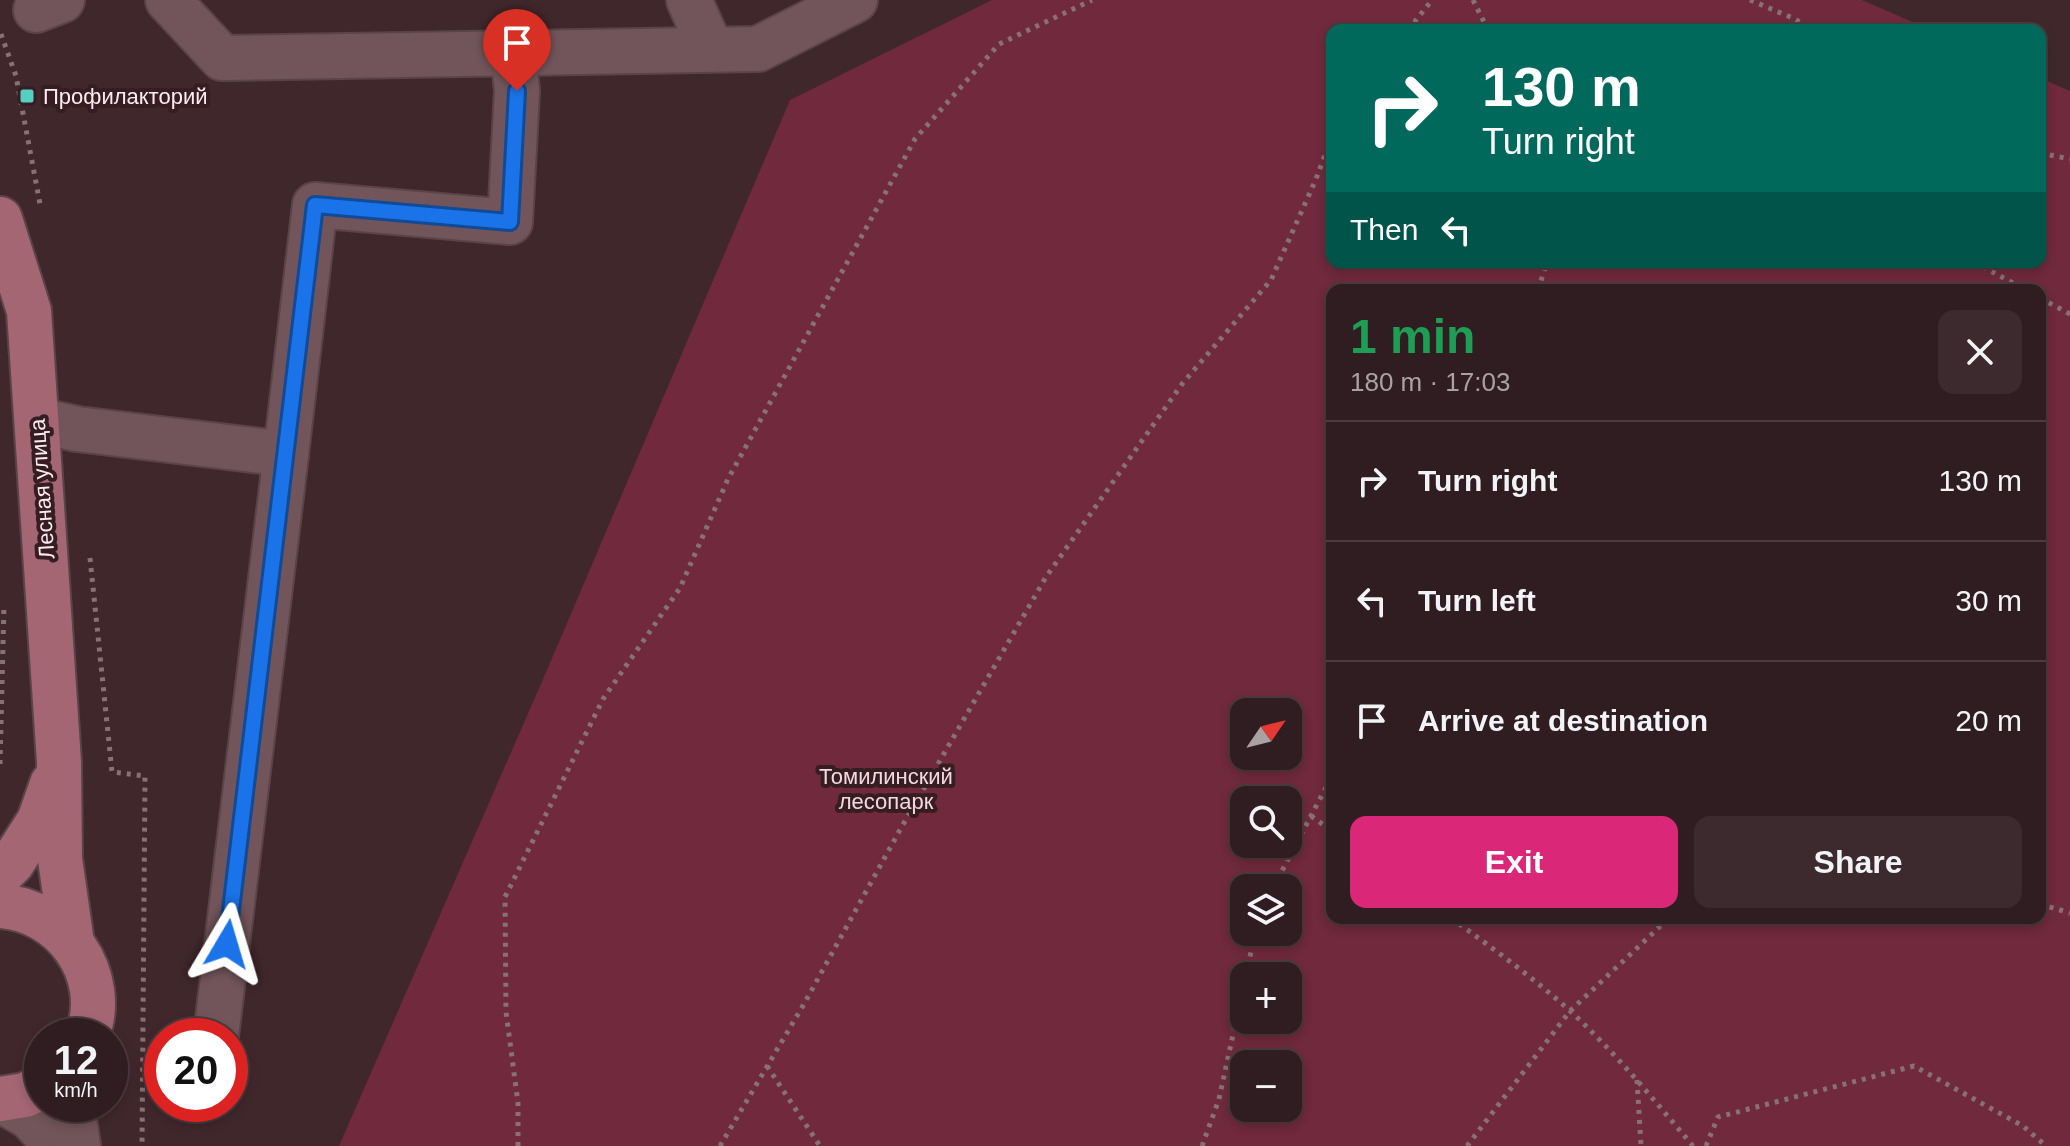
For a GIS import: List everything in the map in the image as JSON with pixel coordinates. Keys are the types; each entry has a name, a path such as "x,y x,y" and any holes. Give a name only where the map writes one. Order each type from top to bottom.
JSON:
{"main road":[{"name":"Лесная улица","path":"21,217 59,762 60,859 72,943"},
{"name":"Лесная улица","path":"0,875 12,863 39,821 59,762"},
{"path":"0,906 36,914 56,926 72,943 85,963 92,985 91,1018"}],"street":[{"path":"168,0 222,58 758,49 855,0"},
{"path":"689,0 711,49"},
{"path":"218,1018 315,205 510,222 517,91 513,53"},
{"path":"37,420 77,429 286,454"},
{"path":"14,1095 57,1146"},
{"path":"74,1122 78,1146"}],"path":[{"path":"518,1146 518,1103 506,1012 505,897 603,699 680,588 728,479 915,139 999,44 1092,0"},
{"path":"1413,24 1432,0"},
{"path":"1473,0 1485,24"},
{"path":"1750,0 1803,24"},
{"path":"21,217 16,76 33,14"},
{"path":"720,1146 1046,577 1182,384 1271,280 1326,152"},
{"path":"2046,154 2070,159"},
{"path":"1985,268 2015,284"},
{"path":"2046,301 2070,314"},
{"path":"90,554 112,772 145,776 142,1146"},
{"path":"0,764 4,604"},
{"path":"1280,874 1326,787"},
{"path":"1311,816 1326,827"},
{"path":"2046,906 2070,913"},
{"path":"1459,924 1517,966 1570,1011 1637,1079 1693,1146"},
{"path":"1467,1146 1570,1011 1663,924"},
{"path":"1202,1146 1219,1099 1233,1034"},
{"path":"767,1066 820,1146"},
{"path":"1706,1146 1718,1117 1914,1066 2023,1126 2046,1146"},
{"path":"1637,1079 1641,1146"}],"green space":[{"name":"Томилинский лесопарк","path":"992,0 1862,0 1917,24 1326,24 1326,268 2046,268 2046,81 2070,91 2070,1146 339,1146 547,670 790,100"}],"place":[{"name":"Профилакторий","path":"27,96"}],"route":[{"path":"227,944 315,205 510,222 517,91"}]}
